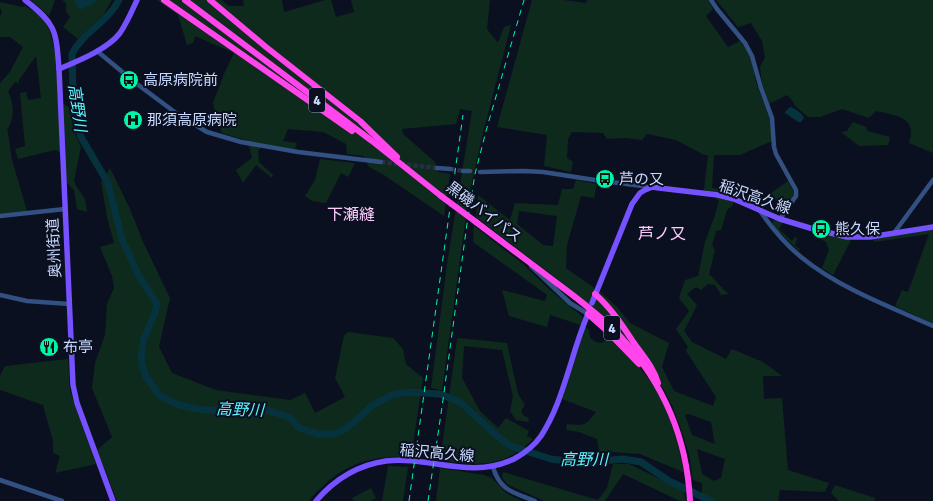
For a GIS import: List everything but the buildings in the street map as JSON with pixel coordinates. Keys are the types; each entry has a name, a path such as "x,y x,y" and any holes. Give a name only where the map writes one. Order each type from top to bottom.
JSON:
{"highway":[{"name":"4","path":"164,0 335,120 372,141"},
{"name":"黒磯バイパス","path":"185,0 372,141 441,196 576,298 620,336 640,359 656,383 669,409 678,432 685,457 689,479 690,501"},
{"name":"4","path":"210,0 266,47 360,121 413,174"},
{"name":"4","path":"595,294 616,315 649,363 654,372 659,390"},
{"name":"4","path":"588,312 656,383"}],"main road":[{"name":"奥州街道","path":"25,0 43,14 52,27 57,42 74,394 113,501"},
{"path":"59,69 96,51 117,36 137,0"},
{"path":"592,303 632,204 640,193 652,187"},
{"name":"稲沢高久線","path":"652,187 718,195 734,199 780,219 847,237 862,238 933,227"},
{"name":"稲沢高久線","path":"316,501 328,488 346,475 355,470 376,463 409,461 467,468 482,468 493,467 519,456 534,445 541,436 555,411 588,312"}],"street":[{"path":"711,0 745,43 752,56 761,88 772,118 774,147 776,154 796,190 796,196 780,219"},
{"path":"96,51 188,121 207,132 241,142 298,152 381,162"},
{"path":"437,168 452,169"},
{"path":"463,170 470,171"},
{"path":"480,172 532,171 652,187"},
{"path":"894,233 933,180"},
{"path":"0,216 65,209"},
{"path":"760,211 783,240 800,256 825,274 857,291 933,326"},
{"path":"522,257 570,303 588,312"},
{"path":"0,295 27,302 69,304"},
{"path":"493,467 496,478 505,488 534,501"},
{"path":"0,480 62,501"}],"green space":[{"path":"31,0 55,0 49,16"},
{"path":"63,0 112,0 103,15 78,39 63,27 70,17 66,11 66,3"},
{"path":"157,0 222,0 229,6 244,6 243,0 282,0 284,12 325,0 331,0 336,17 354,12 351,0 490,0 487,29 498,43 504,27 511,25 483,133 469,195 442,390 431,388 447,264 472,111 460,109 456,124 402,129 403,134 435,162 438,172 450,174 444,216 384,175 369,167 364,156 347,154 346,144 323,132 288,129 283,141 297,143 295,149 264,144 258,151 259,162 273,175 272,178 256,165 243,183 236,170 252,158 248,141 222,133 215,114 213,103 234,53 195,36 193,43 187,45 178,15"},
{"path":"532,0 563,0 586,3 587,0 708,0 713,9 706,16 728,47 740,41 748,51 756,82 770,119 772,141 740,155 714,155 712,188 723,189 728,200 733,202 733,205 727,210 721,230 716,231 712,245 715,250 709,274 729,294 721,295 715,285 708,284 701,290 696,287 687,294 697,305 684,331 692,342 726,359 732,349 763,362 781,375 763,376 764,399 782,398 788,470 829,483 825,492 780,490 778,501 702,501 702,483 693,480 689,454 673,407 646,362 569,288 476,217 478,195 510,220 515,203 558,205 562,189 573,189 576,180 597,184 594,198 581,196 567,245 566,268 600,292 617,307 630,323 669,343 662,367 674,391 713,406 716,397 686,351 688,347 676,329 689,311 679,298 685,280 698,276 705,242 719,201 704,190 708,155 704,155 676,140 647,134 642,140 626,138 607,139 603,133 572,132 568,139 567,158 573,162 571,172 544,166 547,135 497,127","holes":["519,211 557,216 553,246 543,245 517,224","688,414 711,422 715,444 692,435 685,415","697,449 725,459 721,478 714,481 702,474"]},
{"path":"716,0 933,0 933,153 909,143 911,130 909,125 902,118 892,114 876,111 869,118 842,109 820,117 808,117 795,106 787,95 769,104 762,83 760,67 765,57 762,41 751,23 738,27"},
{"path":"0,2 23,7 25,6 40,16 47,26 56,58 58,102 69,107 75,134 81,147 74,180 76,186 85,199 87,212 77,209 74,190 66,182 64,154 55,150 18,159 15,149 25,146 20,93 26,92 28,100 41,98 36,56 19,80 19,83 15,82 8,91 12,101 13,111 10,126 7,130 12,160 27,211 0,214 0,83 10,72 23,47 10,37 0,37 0,17 2,11 0,9"},
{"path":"853,122 866,127 867,131 890,137 888,145 859,146 841,132 847,131"},
{"path":"320,159 355,163 348,177 341,173 326,203 312,201 305,196 315,180"},
{"path":"110,168 170,298 159,347 172,373 216,390 290,400 305,393 315,413 345,397 335,378 344,336 348,332 393,338 403,349 406,364 423,378 411,457 386,457 352,466 332,478 309,501 117,501 97,450 112,437 92,388 95,363 105,335 107,304 114,288 112,276 100,247 114,243 107,217 101,182"},
{"path":"788,181 793,190 794,197 784,210 771,193"},
{"path":"775,219 783,222 779,229 792,241 795,237 797,238 795,246 800,249 799,251 778,231 772,223"},
{"path":"474,226 523,264 549,289 583,317 581,325 550,315 547,327 509,316 502,290 545,301 547,295 473,242"},
{"path":"933,229 933,324 895,306 902,290 908,292 929,234 874,242 873,239"},
{"path":"820,233 851,240 833,275 822,268 829,250 826,242 818,238"},
{"path":"585,327 589,330 590,338 596,342 602,343 609,337 626,353 651,382 662,401 672,426 680,451 683,472 640,454 599,451 597,439 579,432 566,430 567,424 584,424 596,412 562,399"},
{"path":"457,339 507,343 518,394 525,405 521,411 524,416 529,418 528,422 516,420 510,411 513,396 502,350 464,346 462,378 480,411 498,428 506,418 529,431 527,436 533,439 511,456 490,463 479,464 440,461"},
{"path":"68,359 70,391 96,464 55,473 60,456 53,453 53,441 43,405 0,390 0,376 5,366"},
{"path":"613,464 629,464 683,490 686,501 680,501 623,474 605,501 544,501 507,484 502,477 503,472 598,500 607,488"},
{"path":"388,466 408,467 403,501 382,501"},
{"path":"440,468 484,475 492,478 506,493 522,501 436,501"},
{"path":"835,485 875,498 874,501 839,501 831,493"},
{"path":"371,488 376,498 371,501 354,501 352,498"}],"water":[{"path":"74,0 97,0 80,10"},
{"path":"790,107 802,115 804,118 801,122 798,122 785,113"}],"waterway":[{"name":"高野川","path":"119,0 109,15 82,39 72,54 73,93 76,119 81,137 108,183 122,239 138,274 157,304 155,313 144,338 141,358 145,375 159,395 176,404 197,409 221,411 267,410 289,417 299,428 318,434 332,434 342,431 373,405 392,395 408,392 440,394 460,402 510,446 551,459 582,463 623,459 641,462 669,481 711,501"}],"tunnel":[{"path":"381,162 437,168"},
{"path":"451,169 463,171"}],"railway":[{"path":"428,501 475,174 524,0"},
{"path":"409,501 463,115"}],"place":[{"name":"高原病院前","path":"129,80"},
{"name":"那須高原病院","path":"133,120"},
{"name":"芦の又","path":"605,179"},
{"name":"熊久保","path":"821,229"},
{"name":"布亭","path":"49,347"}],"district":[{"name":"下瀬縫","path":"351,215"},
{"name":"芦ノ又","path":"662,234"}]}
